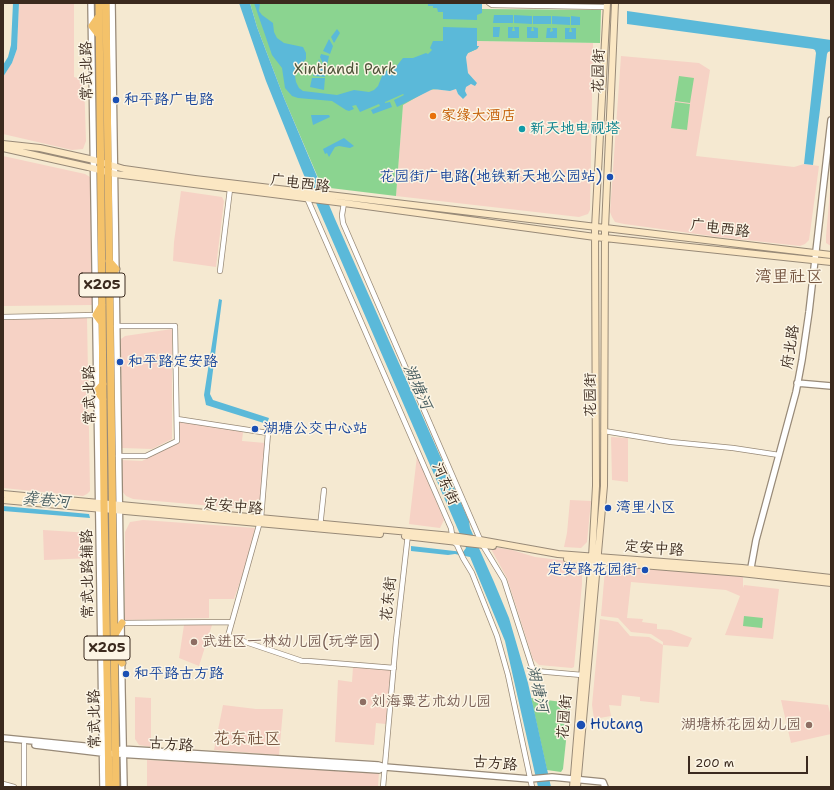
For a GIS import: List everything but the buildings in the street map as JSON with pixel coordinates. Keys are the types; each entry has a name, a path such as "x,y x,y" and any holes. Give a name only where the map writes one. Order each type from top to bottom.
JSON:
{"main road":[{"name":"常武北路","path":"99,3 99,35 109,261 106,625 109,787"},
{"name":"常武北路","path":"106,3 102,323 103,399 114,636 109,751 116,787"},
{"name":"花园街","path":"578,787 576,779 582,675 604,486 605,228 615,3"},
{"name":"花园街","path":"572,787 576,779 595,560 595,228 606,5"},
{"path":"99,16 92,26 99,35"},
{"name":"广电西路","path":"3,144 40,148 105,167 309,197"},
{"name":"广电西路","path":"3,148 230,189 329,198 605,228 831,255"},
{"name":"广电西路","path":"329,198 344,203 605,238 831,262"},
{"path":"109,261 116,269 109,279"},
{"path":"102,304 96,315 102,323"},
{"path":"103,384 97,391 103,399"},
{"name":"定安中路","path":"3,494 108,507"},
{"name":"定安中路","path":"3,500 108,507 408,534 479,542 595,560 831,578"},
{"name":"定安中路","path":"750,572 831,583"},
{"path":"114,636 122,622"},
{"path":"106,625 101,632 107,640"},
{"path":"114,651 122,663"},
{"path":"108,683 102,688 108,695"}],"street":[{"name":"常武北路辅路","path":"91,3 105,167 116,269 118,456 108,507 101,632 102,688 109,751 102,787"},
{"name":"常武北路辅路","path":"112,3 105,167 96,315 97,391 108,507 122,622 124,787"},
{"path":"489,3 492,5 606,5"},
{"name":"府北路","path":"750,572 756,540 797,383 809,312 831,120"},
{"path":"220,271 230,189"},
{"name":"河东街","path":"309,197 448,520 462,558 472,573 497,636 532,778 532,787"},
{"path":"344,203 342,216 343,223 479,542 504,580 532,667 536,671 582,675"},
{"path":"3,317 96,315"},
{"path":"116,326 175,326 177,419 177,441 146,456 118,456"},
{"path":"797,383 831,386"},
{"path":"177,419 268,433 260,520 228,636 302,661 308,660 394,668"},
{"path":"604,431 671,442 733,448 779,455"},
{"path":"320,526 324,490"},
{"name":"花东街","path":"383,787 408,534"},
{"path":"122,622 232,622"},
{"name":"古方路","path":"3,738 109,751"},
{"name":"古方路","path":"3,741 109,751 379,770 385,767 532,778 552,777 576,779 604,784"},
{"path":"24,744 24,787"},
{"path":"3,784 14,787"}],"shaded area":[{"path":"19,3 74,3 74,77 84,80 86,141 83,149 72,150 3,134 3,77 12,63 17,49"},
{"path":"477,41 593,43 590,210 588,214 579,217 396,196 403,104 433,89 450,91 456,89 462,99 467,95 465,91 466,87 477,83 468,73 466,57 468,53 477,49"},
{"path":"621,56 699,63 710,70 696,156 794,167 804,164 819,166 809,240 805,244 800,246 719,237 615,222 610,212"},
{"path":"3,156 85,174 90,177 92,182 92,305 3,306"},
{"path":"831,180 831,246 826,243 826,236"},
{"path":"181,191 222,197 224,201 216,267 173,261"},
{"path":"87,317 90,491 83,496 3,488 3,320"},
{"path":"172,329 172,439 152,449 122,448 121,339 125,336"},
{"path":"179,421 243,432 242,441 265,443 259,510 133,499 126,496 122,491 121,460 142,461 179,442"},
{"path":"611,437 628,438 628,482 612,480"},
{"path":"417,456 444,520 440,528 409,524"},
{"path":"570,500 591,501 587,542 581,548 564,547 567,533"},
{"path":"143,520 255,528 246,565 234,599 209,599 209,618 125,620 125,532 130,522"},
{"path":"43,530 91,533 92,558 44,560"},
{"path":"493,547 512,550 535,557 568,561 580,570 582,584 574,667 539,665 533,659 507,578 491,549"},
{"path":"611,566 743,576 743,588 744,585 779,589 773,639 725,635 740,596 726,590 631,582 627,618 643,619 642,622 657,624 657,629 671,630 692,638 688,647 663,645 663,642 651,634 631,632 618,618 601,616 605,570"},
{"path":"600,619 618,622 630,636 649,637 663,645 659,703 640,701 640,697 622,695 621,706 609,705 611,716 594,719 592,705"},
{"name":"武进区一林幼儿园(玩学园)","path":"184,625 212,625 199,666 179,658"},
{"name":"刘海粟艺术幼儿园","path":"353,667 391,670 386,724 376,723 374,745 335,742 338,680 352,682"},
{"path":"135,697 151,698 151,747 139,745 135,739"},
{"name":"湖塘桥花园幼儿园","path":"781,700 828,705 831,716 831,734 791,743"},
{"path":"223,705 256,709 283,709 279,755 214,750"},
{"path":"147,760 379,772 378,787 147,787"}],"green space":[{"name":"Xintiandi Park","path":"250,3 479,3 482,4 482,9 601,10 600,43 477,41 477,46 479,46 477,49 468,53 438,89 429,90 403,105 396,196 322,187 284,98 257,27"},
{"path":"679,76 694,78 690,103 675,101"},
{"path":"675,102 690,104 687,130 671,128"},
{"path":"744,616 763,618 762,628 743,626"},
{"path":"531,698 570,703 563,769 561,772 547,770"}],"water":[{"path":"13,3 19,3 17,49 12,63 3,77 3,65 8,57 11,45"},
{"path":"239,3 250,3 257,27 284,98 335,219 469,521 470,528 509,618 528,683 551,787 538,787 505,641 470,557 455,554 448,555 411,551 411,546 463,552 466,548 303,173 266,81"},
{"path":"254,3 260,3 259,11 273,23 274,32 277,38 284,43 303,47 306,53 306,59 297,69 295,76 299,88 303,91 337,95 354,90 369,92 374,90 378,86 386,71 395,68 403,58 413,58 426,53 428,54 432,50 430,48 433,41 443,41 443,27 477,28 477,46 479,46 477,49 468,53 466,57 468,73 477,83 475,86 471,84 466,87 465,91 467,95 463,99 458,94 456,89 450,91 433,89 397,107 394,100 404,95 403,94 385,102 390,102 392,107 373,114 371,110 380,106 379,104 360,112 356,105 352,106 354,109 349,111 332,101 298,98 292,96 285,88 282,68 272,55"},
{"path":"428,3 479,3 482,4 482,13 477,15 477,20 443,19 443,12 438,12 437,8 433,8 433,6 428,6"},
{"path":"627,11 831,40 831,51 827,54 813,165 804,164 816,53 815,50 627,24"},
{"path":"494,15 513,15 513,23 493,23"},
{"path":"514,15 532,16 532,24 514,23"},
{"path":"533,16 551,16 551,24 533,24"},
{"path":"552,16 570,17 570,25 552,24"},
{"path":"571,16 580,17 580,25 571,25"},
{"path":"493,27 500,27 499,37 493,37"},
{"path":"508,27 513,27 512,31 515,31 514,27 519,27 519,38 508,38"},
{"path":"527,27 532,27 531,31 534,31 533,27 538,28 538,38 527,38"},
{"path":"547,28 551,28 550,32 553,31 552,28 557,28 557,38 546,38"},
{"path":"565,28 570,28 569,32 572,32 571,28 576,28 576,39 565,39"},
{"path":"337,29 340,33 334,43 331,37"},
{"path":"329,39 333,46 330,54 323,51"},
{"path":"321,54 329,56 326,70 320,57"},
{"path":"319,59 325,74 325,77 313,76"},
{"path":"312,78 325,78 324,90 310,87"},
{"path":"311,115 329,115 330,117 313,125"},
{"path":"344,138 354,146 350,148 339,146 335,147 329,157 327,153 325,154 323,149"},
{"path":"219,299 222,300 210,394 213,400 269,418 267,424 206,405 204,395"},
{"path":"3,506 89,514 90,518 3,511"}],"place":[{"name":"和平路广电路","path":"116,100"},
{"name":"家缘大酒店","path":"433,116"},
{"name":"新天地电视塔","path":"522,129"},
{"name":"花园街广电路(地铁新天地公园站)","path":"610,177"},
{"name":"和平路定安路","path":"120,362"},
{"name":"湖塘公交中心站","path":"255,429"},
{"name":"湾里小区","path":"608,508"},
{"name":"定安路花园街","path":"645,570"},
{"name":"武进区一林幼儿园(玩学园)","path":"194,642"},
{"name":"和平路古方路","path":"126,674"},
{"name":"刘海粟艺术幼儿园","path":"363,702"},
{"name":"Hutang","path":"581,725"},
{"name":"湖塘桥花园幼儿园","path":"809,725"}],"district":[{"name":"湾里社区","path":"789,278"},
{"name":"花东社区","path":"247,740"}],"water label":[{"name":"湖塘河","path":"417,387"},
{"name":"龚巷河","path":"46,501"},
{"name":"湖塘河","path":"537,689"}]}
